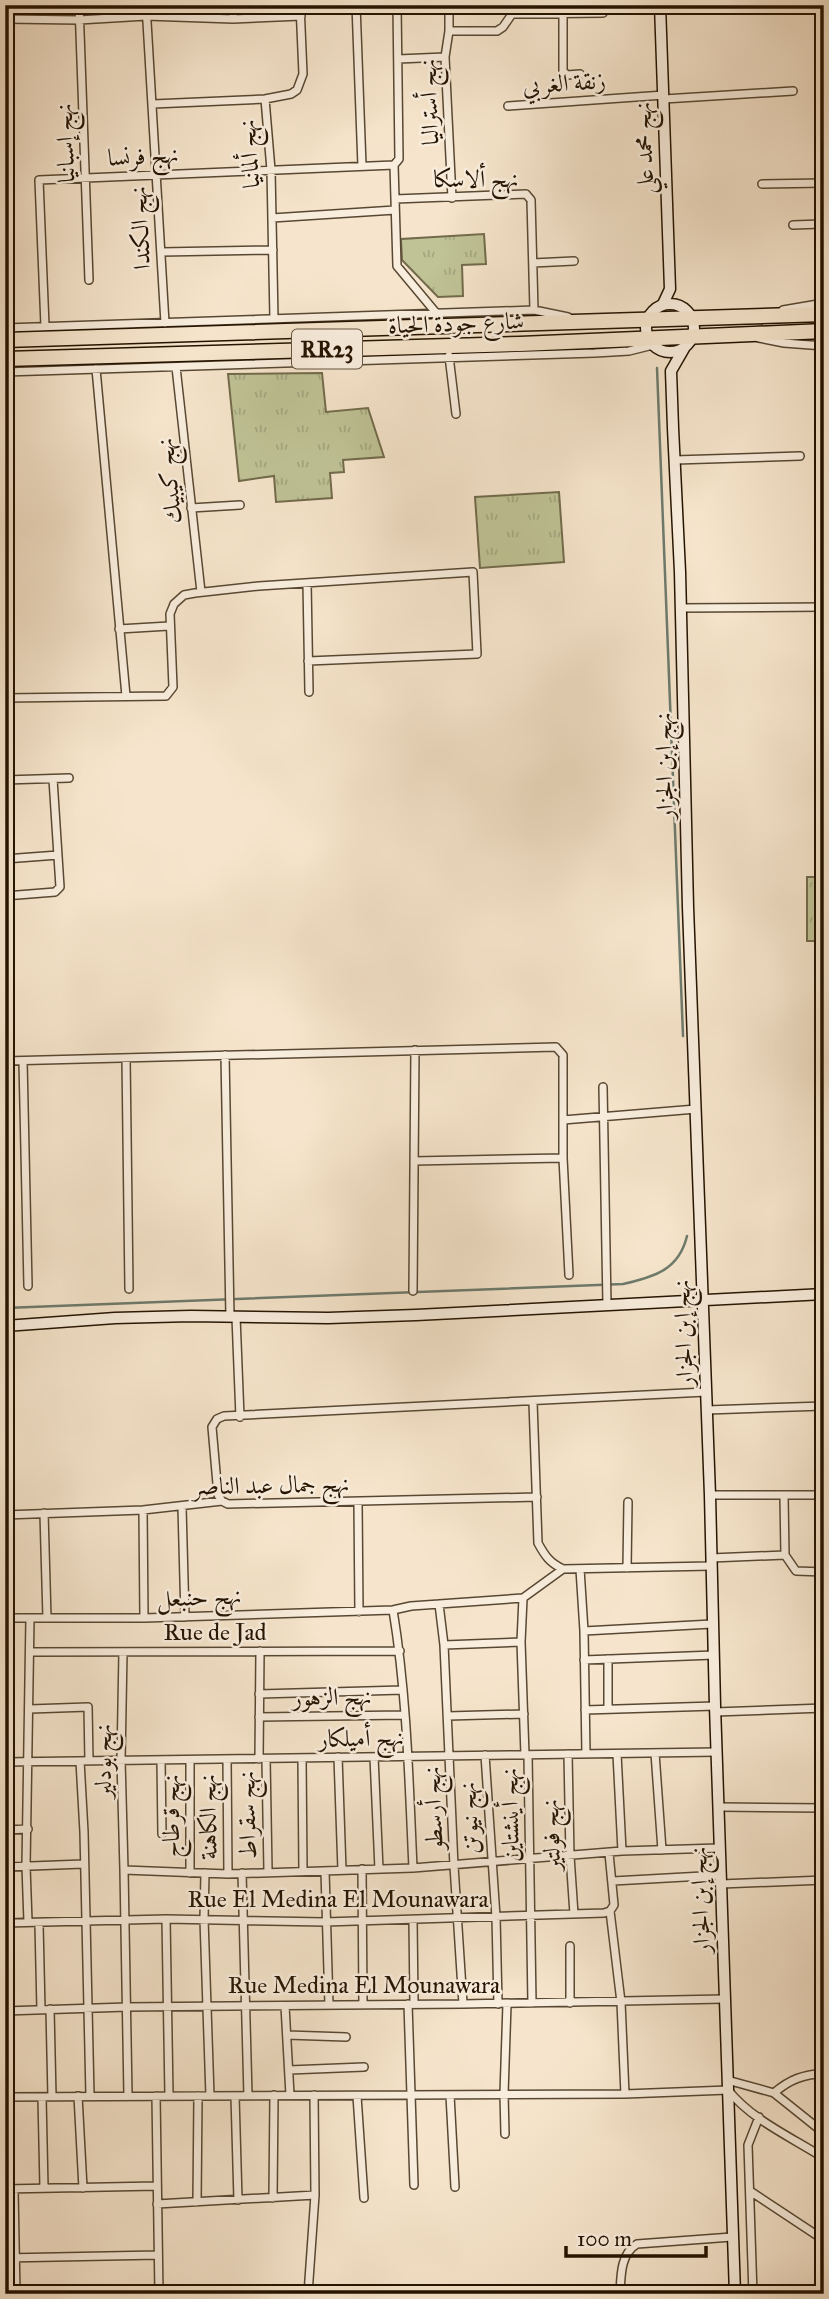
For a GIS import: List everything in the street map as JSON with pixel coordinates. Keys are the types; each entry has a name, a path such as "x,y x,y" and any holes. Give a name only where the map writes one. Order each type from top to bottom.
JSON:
{"highway":[{"name":"شارع جودة الحياة","path":"5,340 824,314"},
{"name":"شارع جودة الحياة","path":"5,359 654,345 749,334 824,331"}],"street":[{"name":"نهج إسبانيا","path":"79,5 89,280"},
{"name":"نهج الكندا","path":"146,5 165,323"},
{"path":"233,5 233,19"},
{"path":"265,99 291,94 301,82 300,5"},
{"path":"356,5 362,166"},
{"path":"397,5 399,159 394,164 397,266 437,314"},
{"name":"نهج أستراليا","path":"449,5 445,57 452,198"},
{"name":"نهج محمد علي","path":"660,5 670,289"},
{"path":"449,31 497,31 512,15 563,9 603,13"},
{"path":"563,9 563,71 567,75 580,74"},
{"path":"5,19 79,20 146,16 233,19 301,16"},
{"path":"398,58 445,57"},
{"name":"زنقة الغربي","path":"508,106 793,92"},
{"name":"نهج ألمانيا","path":"153,104 265,99 271,170 274,318"},
{"name":"نهج فرنسا","path":"45,326 39,180 394,164"},
{"path":"762,184 824,183"},
{"name":"نهج ألاسكا","path":"395,200 526,194 531,200 534,310"},
{"path":"272,218 395,210"},
{"path":"793,225 821,224 824,288"},
{"path":"161,252 273,250"},
{"path":"533,264 575,261"},
{"path":"663,304 670,289"},
{"path":"670,289 678,304"},
{"path":"764,316 799,306 824,303"},
{"path":"663,304 678,304 684,307 692,318 688,342 671,371 647,330 648,321 656,308 663,304"},
{"path":"5,328 534,310 596,323"},
{"path":"749,334 784,343 824,345"},
{"path":"5,372 595,353 629,351 654,345"},
{"path":"449,356 456,414"},
{"name":"نهج كيبيك","path":"176,366 201,592"},
{"path":"96,369 126,696"},
{"name":"نهج إبن الجزار","path":"671,371 681,608 735,2294"},
{"path":"675,460 800,456"},
{"path":"191,508 240,505"},
{"path":"5,698 166,696 173,687 169,626 174,604 184,595 307,583 473,572 477,654 308,662"},
{"path":"307,583 309,692"},
{"path":"681,608 824,607"},
{"path":"119,629 169,626"},
{"path":"5,780 69,778"},
{"path":"5,896 58,891 53,779"},
{"path":"5,859 58,855"},
{"path":"5,1061 556,1047 563,1055 563,1158 569,1275"},
{"path":"413,1291 415,1050"},
{"path":"225,1055 230,1299 240,1417"},
{"path":"126,1058 129,1289"},
{"path":"23,1061 28,1286"},
{"path":"603,1087 607,1306"},
{"path":"562,1120 696,1109"},
{"path":"414,1161 563,1158"},
{"path":"5,1326 115,1318 340,1318 824,1294"},
{"path":"222,1501 218,1495 212,1427 217,1419 224,1416 706,1392"},
{"path":"533,1402 538,1543 545,1557 563,1569 627,1568 785,1555"},
{"path":"707,1409 824,1406"},
{"path":"710,1495 824,1495"},
{"path":"784,1496 785,1555 796,1571 824,1572"},
{"name":"نهج جمال عبد الناصر","path":"5,1515 143,1510 222,1501 228,1504 358,1503 537,1497"},
{"path":"627,1568 628,1502"},
{"path":"358,1503 359,1612"},
{"path":"182,1507 185,1616"},
{"path":"143,1510 144,1618"},
{"path":"44,1513 47,1618"},
{"path":"523,1598 563,1569"},
{"path":"580,1569 586,1754"},
{"name":"نهج حنبعل","path":"5,1618 144,1618 359,1612 523,1598"},
{"name":"نهج أينشتاين","path":"523,1598 521,1642 527,1755 532,2003"},
{"name":"نهج أرسطو","path":"439,1604 444,1645 463,2004"},
{"path":"393,1610 400,1651 414,1868"},
{"path":"27,1922 30,1618"},
{"path":"584,1631 712,1624"},
{"path":"444,1645 521,1642"},
{"name":"نهج سقراط","path":"260,1651 259,1694 268,1871"},
{"name":"Rue de Jad","path":"30,1652 400,1651"},
{"name":"نهج بودلير","path":"122,1652 121,1760 128,2096"},
{"path":"584,1660 714,1655"},
{"path":"608,1658 608,1709"},
{"path":"259,1694 403,1690"},
{"path":"30,1709 88,1707 89,1761"},
{"path":"585,1710 824,1708"},
{"name":"نهج الزهور","path":"260,1717 405,1714"},
{"path":"448,1716 524,1714"},
{"name":"نهج أميلكار","path":"5,1762 717,1752"},
{"path":"655,1753 662,1850"},
{"name":"نهج فولتير","path":"568,1754 574,1914"},
{"path":"617,1754 622,1852"},
{"name":"نهج نيوتن","path":"485,1755 496,1917 498,2004"},
{"path":"374,1757 379,1869"},
{"path":"302,1758 303,1871"},
{"path":"338,1758 342,1870"},
{"name":"نهج الكاهنة","path":"227,1759 228,1874"},
{"path":"161,1760 162,1834"},
{"name":"نهج قرطاج","path":"190,1760 190,1873"},
{"path":"80,1761 90,2096"},
{"path":"720,1807 824,1808"},
{"path":"5,1830 28,1829"},
{"path":"124,1870 228,1874 414,1868 622,1852 719,1848"},
{"path":"609,1853 614,1905 610,1911 621,2002 625,2094"},
{"path":"5,1867 83,1864"},
{"path":"362,1869 363,2005"},
{"path":"325,1871 329,2005"},
{"path":"205,1873 206,2006 211,2096"},
{"path":"242,1873 248,2096"},
{"path":"613,1881 824,1880"},
{"name":"Rue El Medina El Mounawara","path":"5,1923 204,1919 325,1923 610,1911"},
{"path":"166,1919 169,2096"},
{"path":"413,1920 410,2096 414,2185"},
{"path":"39,1924 52,2097"},
{"path":"570,1946 570,2003"},
{"name":"Rue Medina El Mounawara","path":"5,2011 724,1999"},
{"path":"505,2134 507,2004"},
{"path":"285,2006 290,2095"},
{"path":"287,2035 345,2036"},
{"path":"289,2070 364,2067"},
{"path":"774,2093 789,2081 824,2073"},
{"path":"727,2085 739,2103 824,2158"},
{"path":"5,2097 625,2094 727,2085 774,2093 824,2133"},
{"path":"273,2198 274,2095"},
{"path":"308,2294 315,2195 314,2095"},
{"path":"357,2095 364,2198"},
{"path":"450,2095 455,2187"},
{"path":"78,2096 83,2188"},
{"path":"156,2096 159,2294"},
{"path":"197,2202 198,2096"},
{"path":"235,2096 238,2200"},
{"path":"43,2097 44,2188"},
{"path":"753,2294 748,2145 759,2118"},
{"path":"5,2156 6,2174"},
{"path":"16,2294 10,2189 157,2186"},
{"path":"750,2191 824,2240"},
{"path":"158,2204 315,2195"},
{"path":"620,2294 622,2268 626,2256 636,2244 732,2237"},
{"path":"5,2258 158,2255"}],"green space":[{"path":"484,234 486,264 462,265 463,296 438,297 402,260 401,239"},
{"path":"322,373 326,412 368,408 384,457 343,460 344,472 330,473 332,498 276,502 274,476 239,481 228,374"},
{"path":"559,492 564,562 480,568 475,497"},
{"path":"807,877 824,877 824,941 807,941"}],"waterway":[{"path":"657,368 683,1036"},
{"path":"5,1308 623,1284 664,1270 678,1257 687,1236"}]}
